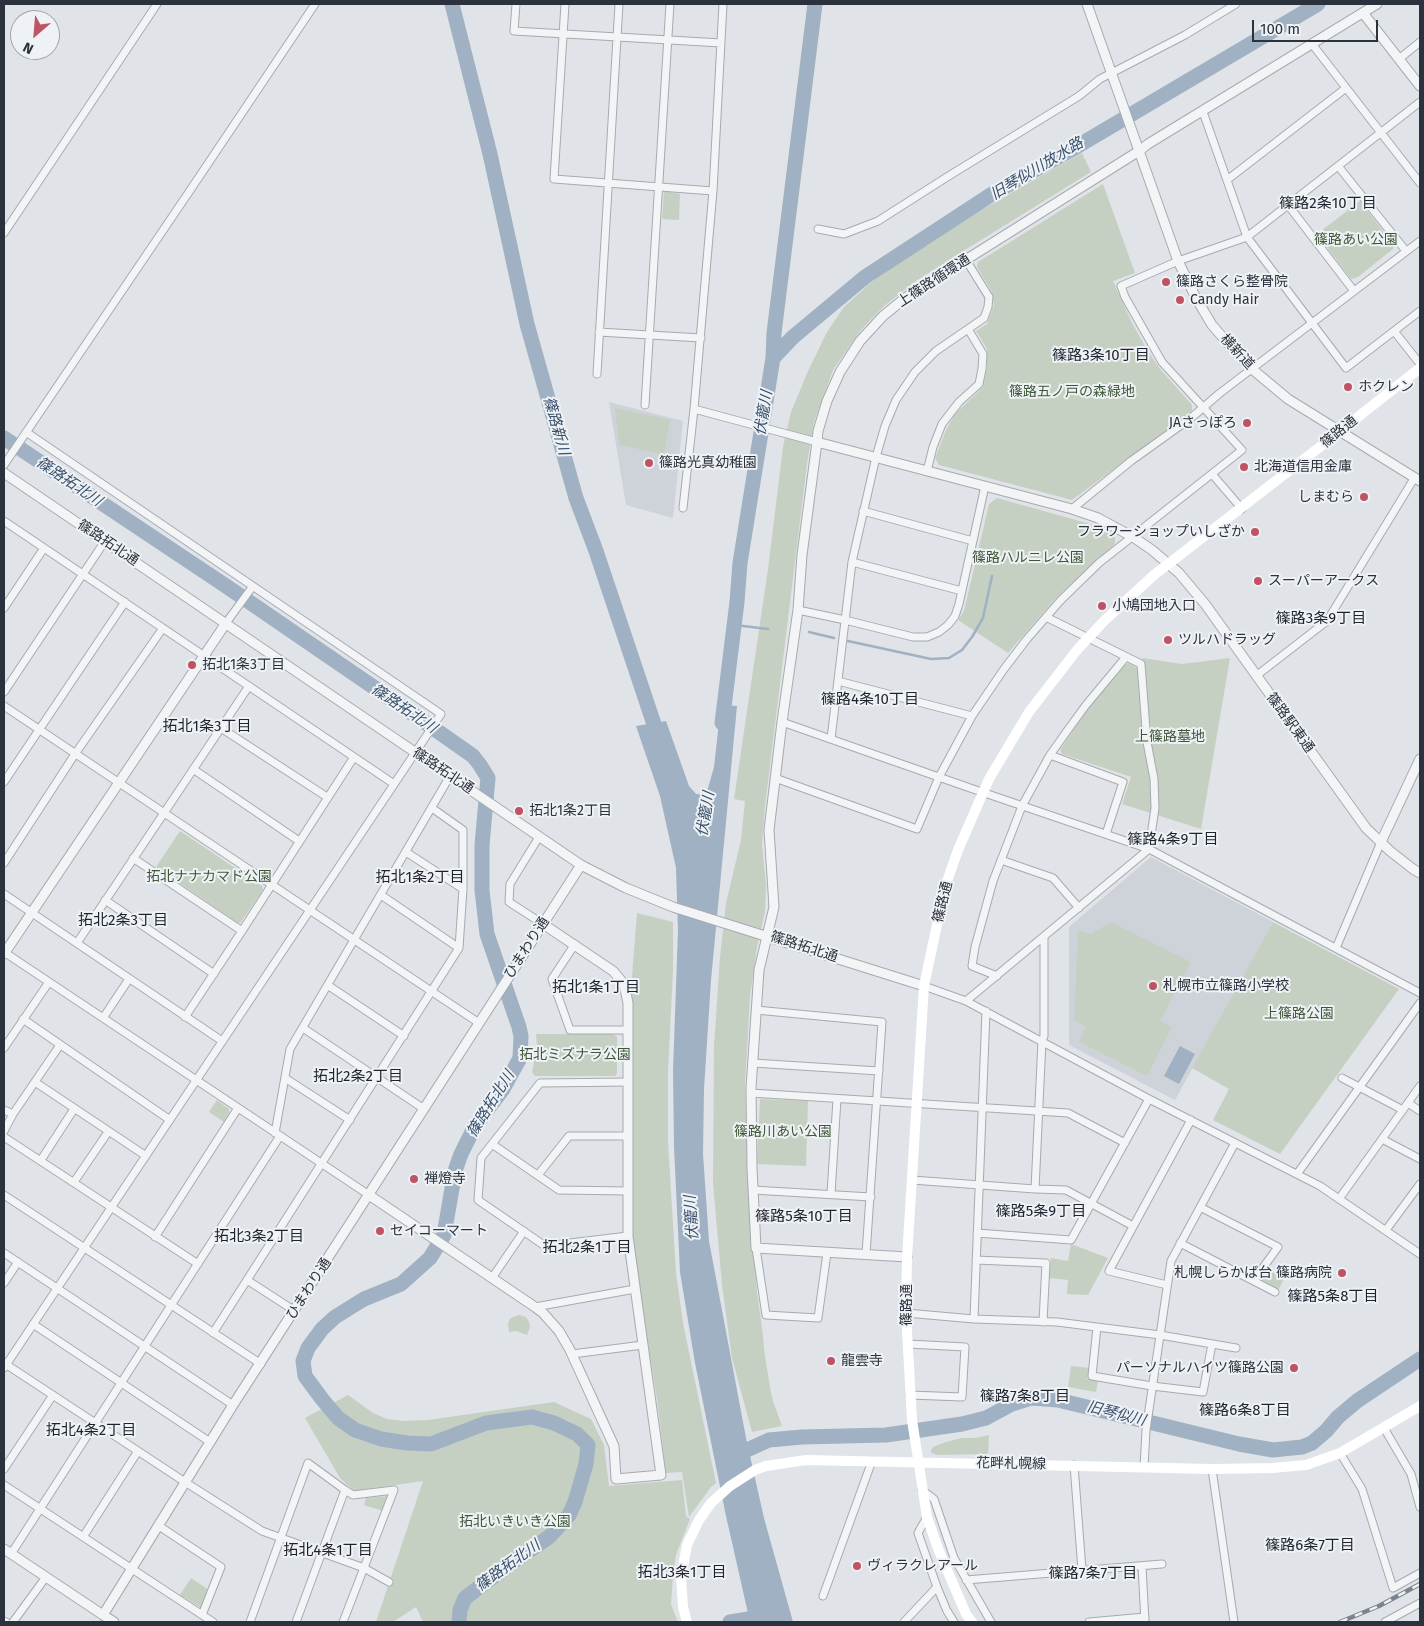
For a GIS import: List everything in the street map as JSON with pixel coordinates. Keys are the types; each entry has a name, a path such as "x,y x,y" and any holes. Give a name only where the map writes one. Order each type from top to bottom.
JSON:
{"main road":[{"name":"篠路通","path":"972,1622 966,1614 926,1517 912,1422 906,1313 907,1257 924,986 945,887 958,850 982,792 1008,744 1028,712 1088,637 1127,598 1420,366"},
{"name":"花畔札幌線","path":"687,1622 683,1607 681,1577 687,1545 699,1520 719,1496 744,1476 766,1466 806,1460 1212,1469 1272,1468 1306,1464 1340,1453 1420,1406"}],"street":[{"path":"4,232 157,4"},
{"path":"4,465 315,4"},
{"path":"516,4 514,30 721,43"},
{"path":"565,4 554,179 713,191"},
{"path":"597,374 619,4"},
{"path":"645,405 670,4"},
{"path":"683,508 694,409 713,191 723,4"},
{"name":"横新道","path":"1087,4 1178,261 1212,325 1252,369 1288,399 1417,479"},
{"path":"818,229 844,234 878,221 1079,96 1100,79 1185,35 1236,4"},
{"name":"上篠路循環通","path":"756,1248 751,1093 759,970 774,908 769,830 798,610 802,555 818,431 827,401 840,372 860,341 905,298 1148,144 1377,4"},
{"path":"1363,13 1420,86"},
{"path":"1399,58 1420,42"},
{"path":"1312,44 1420,183"},
{"path":"1227,180 1346,88"},
{"path":"775,778 917,829 939,777 972,716 1004,669 1046,617 1099,563 1242,450 1162,362 1125,297 1121,286 1178,261 1247,237 1420,102"},
{"path":"1203,112 1247,237 1346,368 1420,311"},
{"path":"1338,166 1406,251"},
{"path":"1288,205 1354,292"},
{"path":"1072,509 1131,461 1420,241"},
{"path":"830,739 852,562 885,426 896,400 915,372 936,351 984,318 988,307 989,297 966,260"},
{"path":"926,471 942,424 958,402 979,384 983,354 968,329"},
{"path":"1394,331 1420,366"},
{"path":"599,332 700,338"},
{"path":"694,409 1072,509 1098,518 1133,537 1169,564"},
{"path":"24,435 441,714 5,1365 262,1531 364,1568 389,1582"},
{"name":"篠路拓北通","path":"4,473 581,865 626,888 673,907 924,986"},
{"path":"1212,474 1242,508"},
{"path":"1256,676 1327,621 1417,479"},
{"path":"798,610 913,637 927,637 938,632 948,625 955,616 985,486"},
{"path":"864,512 973,540"},
{"path":"4,522 394,784"},
{"path":"4,692 105,541"},
{"path":"4,608 44,548"},
{"path":"852,562 962,591"},
{"name":"篠路駅東通","path":"1169,564 1205,604 1366,828 1413,870 1420,873"},
{"path":"251,588 4,953 535,1306 560,1331 572,1354 614,1446 616,1479 661,1475 628,1236 628,1003 624,984 613,971 509,902 510,884 539,837"},
{"path":"4,782 125,602"},
{"path":"966,1001 1149,849 1155,808 1154,779 1147,742 1141,664 1046,617"},
{"path":"4,862 75,754 163,628"},
{"path":"997,976 972,966 993,881 1022,806 1050,755 1086,705 1126,657"},
{"path":"838,681 972,716"},
{"path":"77,943 249,686"},
{"path":"4,706 479,1023"},
{"path":"782,722 1149,849 1420,992"},
{"path":"221,728 327,798"},
{"path":"1050,755 1123,782 1106,834"},
{"path":"185,1016 354,757"},
{"path":"1336,948 1381,842 1420,759"},
{"path":"193,769 299,841"},
{"path":"114,1622 8,1552 39,1509 122,1383 198,1264 277,1134 290,1049 329,986 450,776"},
{"path":"212,1333 459,948 463,889 463,830 432,808"},
{"path":"406,852 463,889"},
{"path":"133,858 242,931"},
{"path":"1001,860 1053,878 1079,908"},
{"name":"ひまわり通","path":"103,1615 159,1526 184,1482 581,865"},
{"path":"4,894 222,1041"},
{"path":"381,895 459,948"},
{"path":"105,900 214,974"},
{"path":"1035,1189 1042,1041 1044,1036 1044,937"},
{"path":"575,944 552,979 570,1030 628,1030"},
{"path":"103,1018 129,979"},
{"path":"4,1048 49,982"},
{"path":"329,986 404,1036"},
{"path":"924,986 966,1001 986,1011 1149,1099 1320,1186 1420,1254"},
{"path":"1297,1174 1420,1003"},
{"path":"756,1010 882,1022 866,1254"},
{"path":"974,1319 986,1011"},
{"path":"23,1019 170,1120"},
{"path":"303,1028 424,1109"},
{"path":"4,1131 12,1114 60,1045"},
{"path":"753,1063 879,1072"},
{"path":"285,1078 350,1120"},
{"path":"1342,1078 1405,1107 1420,1111"},
{"path":"35,1082 146,1156"},
{"path":"628,1082 540,1083 481,1158 478,1200 545,1246 628,1236"},
{"path":"1339,1199 1420,1086"},
{"path":"751,1093 1068,1113 1125,1143"},
{"path":"832,1194 837,1098"},
{"path":"977,1233 1071,1240 1149,1099"},
{"path":"155,1236 238,1108"},
{"path":"41,1160 74,1109"},
{"path":"4,1110 12,1114"},
{"path":"1167,1285 1109,1271 1191,1120"},
{"path":"74,1182 108,1132"},
{"path":"538,1175 569,1136 628,1136"},
{"path":"4,1137 198,1264"},
{"path":"1382,1139 1420,1158"},
{"path":"1144,1467 1148,1414 1171,1261 1235,1142"},
{"path":"492,1144 559,1190 628,1191"},
{"path":"912,1180 1066,1190 1133,1226"},
{"path":"1386,1230 1420,1184"},
{"path":"753,1190 871,1197"},
{"path":"4,1196 261,1364"},
{"path":"1200,1207 1278,1247 1254,1280"},
{"path":"492,1278 524,1231"},
{"path":"1180,1243 1275,1292"},
{"path":"827,1253 818,1318 766,1314 756,1248 907,1257"},
{"path":"4,1253 234,1405"},
{"path":"976,1260 1046,1263 1043,1322"},
{"path":"4,1284 18,1262"},
{"path":"247,1280 294,1311"},
{"path":"535,1306 635,1289"},
{"path":"906,1313 1097,1327 1160,1335 1236,1348"},
{"path":"33,1324 210,1442"},
{"path":"1097,1327 1092,1376 1152,1386 1203,1392 1212,1344"},
{"path":"908,1344 965,1347 962,1397 910,1395"},
{"path":"572,1354 643,1345"},
{"path":"4,1469 53,1395"},
{"path":"1384,1428 1418,1489 1420,1506"},
{"path":"83,1537 138,1451"},
{"path":"1340,1453 1362,1489 1393,1588 1420,1573"},
{"path":"823,1596 872,1461"},
{"path":"250,1622 308,1463 353,1495 394,1490 343,1622"},
{"path":"1074,1465 1082,1570"},
{"path":"1212,1469 1234,1622"},
{"path":"4,1485 213,1622"},
{"path":"296,1622 345,1490"},
{"path":"922,1490 934,1499 954,1558 991,1622"},
{"path":"926,1517 918,1533 937,1587 954,1622"},
{"path":"159,1526 221,1566 202,1615"},
{"path":"966,1580 1162,1564"},
{"path":"1090,1622 1145,1620 1142,1566"},
{"path":"13,1622 46,1577"},
{"path":"904,1622 937,1587"},
{"path":"1390,1621 1420,1603"}],"shaded area":[{"name":"篠路光真幼稚園","path":"609,402 683,421 673,518 626,505"},
{"name":"札幌市立篠路小学校","path":"1151,857 1273,922 1175,1100 1069,1045 1069,927"}],"green space":[{"path":"1082,153 1091,172 916,281 884,306 861,330 833,370 814,422 807,464 765,806 762,844 766,886 765,911 757,947 750,997 745,1083 748,1186 757,1292 772,1398 782,1426 752,1432 732,1358 722,1285 713,1183 714,1046 726,903 741,840 745,801 734,799 768,569 783,447 791,412 827,332 844,307 869,284 911,254 972,215"},
{"name":"篠路五ノ戸の森緑地","path":"1103,184 1135,273 1113,281 1132,323 1149,353 1161,370 1192,405 1192,411 1072,500 939,465 935,458 946,430 955,414 983,387 987,368 987,349 976,331 987,324 994,305 992,292 977,267 978,262"},
{"path":"664,191 680,194 679,220 662,219"},
{"name":"篠路あい公園","path":"1360,201 1394,245 1393,249 1358,277 1351,279 1317,234"},
{"path":"615,408 670,420 664,454 619,445"},
{"name":"篠路ハルニレ公園","path":"997,498 1090,524 1115,537 1115,544 1055,599 1008,653 958,620 964,611 989,504"},
{"name":"上篠路墓地","path":"1143,658 1182,664 1230,658 1201,829 1122,804 1131,777 1062,754 1060,750 1083,715 1125,665 1129,663 1137,668"},
{"name":"拓北ナナカマド公園","path":"180,831 262,886 263,890 241,922 238,923 156,867"},
{"path":"637,913 673,922 673,971 668,1071 668,1142 676,1273 683,1323 716,1483 689,1517 682,1472 666,1473 633,1234 631,1112 632,976"},
{"path":"1111,922 1191,962 1160,1021 1172,1027 1147,1076 1079,1042 1086,1027 1074,1020 1078,930 1091,934"},
{"name":"上篠路公園","path":"1273,922 1399,989 1280,1154 1213,1120 1229,1089 1192,1068"},
{"name":"拓北ミズナラ公園","path":"536,1034 613,1034 617,1037 617,1073 615,1076 535,1076 532,1072 537,1046"},
{"name":"篠路川あい公園","path":"760,1099 808,1101 806,1166 757,1164"},
{"path":"217,1100 229,1109 224,1122 209,1112"},
{"path":"1071,1244 1108,1258 1088,1295 1067,1294 1068,1280 1049,1278 1051,1258 1068,1261"},
{"path":"1268,1270 1284,1278 1279,1289 1261,1280"},
{"path":"519,1315 526,1317 529,1322 530,1327 527,1335 516,1331 509,1332 508,1323 510,1319"},
{"path":"1071,1366 1089,1368 1087,1379 1098,1381 1096,1392 1068,1387"},
{"name":"拓北いきいき公園","path":"348,1395 373,1413 387,1419 403,1421 428,1420 554,1402 591,1419 604,1445 609,1486 682,1480 686,1516 690,1519 676,1555 673,1575 671,1604 678,1622 423,1622 416,1607 393,1622 376,1622 423,1481 354,1491 340,1478 305,1418"},
{"path":"989,1435 988,1454 938,1455 931,1453 933,1447 946,1442"},
{"path":"388,1496 383,1511 364,1505 366,1498"},
{"path":"191,1578 209,1590 204,1606 200,1607 180,1595"}],"water":[{"path":"721,705 737,706 711,980 704,1089 703,1154 709,1241 746,1438 764,1518 793,1622 750,1622 695,1363 680,1272 674,1147 673,1070 678,931 676,868 660,796 636,726 666,721 689,786 696,794 706,795 714,767"},
{"path":"1180,1046 1195,1054 1179,1084 1164,1076"}],"waterway":[{"name":"篠路新川","path":"452,4 490,154 527,324 576,498 596,551 660,742"},
{"name":"伏籠川","path":"722,723 740,563 773,358 774,333 815,4"},
{"name":"旧琴似川放水路","path":"773,358 793,337 865,277 992,194 1071,150 1318,4"},
{"name":"篠路拓北川","path":"4,438 226,586 473,756 488,778 482,845 482,890 487,934 519,1027 521,1036 520,1058 503,1089 475,1126 461,1154 455,1171 444,1235 430,1258 401,1284 364,1299 335,1317 322,1329 308,1348 303,1361 305,1376 338,1418 355,1430 381,1439 431,1444 486,1423 532,1417 554,1423 577,1434 588,1445 586,1464 575,1502 569,1515 549,1537 465,1598 460,1610 459,1622"},
{"path":"848,641 931,659 949,658 962,650 983,618 992,576"},
{"path":"735,625 768,629"},
{"path":"809,632 834,638"},
{"name":"旧琴似川","path":"733,1459 769,1440 802,1437 886,1435 962,1424 986,1418 1012,1404 1031,1398 1058,1400 1239,1444 1273,1450 1302,1447 1312,1443 1357,1401 1420,1359"},
{"name":"篠路拓北川","path":"730,1622 767,1616"}],"railway":[{"path":"1340,1622 1379,1606 1420,1584"}],"place":[{"name":"篠路さくら整骨院","path":"1166,282"},
{"name":"Candy Hair","path":"1180,300"},
{"name":"ホクレン","path":"1348,387"},
{"name":"JAさっぽろ","path":"1247,423"},
{"name":"篠路光真幼稚園","path":"649,463"},
{"name":"北海道信用金庫","path":"1244,467"},
{"name":"しまむら","path":"1364,497"},
{"name":"フラワーショップいしざか","path":"1255,532"},
{"name":"スーパーアークス","path":"1258,581"},
{"name":"小鳩団地入口","path":"1102,606"},
{"name":"ツルハドラッグ","path":"1168,640"},
{"name":"拓北1条3丁目","path":"192,665"},
{"name":"拓北1条2丁目","path":"519,811"},
{"name":"札幌市立篠路小学校","path":"1153,986"},
{"name":"禅燈寺","path":"414,1179"},
{"name":"セイコーマート","path":"380,1231"},
{"name":"札幌しらかば台 篠路病院","path":"1342,1273"},
{"name":"龍雲寺","path":"831,1361"},
{"name":"パーソナルハイツ篠路公園","path":"1294,1368"},
{"name":"ヴィラクレアール","path":"857,1566"}],"district":[{"name":"篠路2条10丁目","path":"1328,204"},
{"name":"篠路3条10丁目","path":"1101,356"},
{"name":"篠路3条9丁目","path":"1321,619"},
{"name":"篠路4条10丁目","path":"870,700"},
{"name":"拓北1条3丁目","path":"207,727"},
{"name":"篠路4条9丁目","path":"1173,840"},
{"name":"拓北1条2丁目","path":"420,878"},
{"name":"拓北2条3丁目","path":"123,921"},
{"name":"拓北1条1丁目","path":"596,988"},
{"name":"拓北2条2丁目","path":"358,1077"},
{"name":"篠路5条9丁目","path":"1041,1212"},
{"name":"篠路5条10丁目","path":"804,1217"},
{"name":"拓北3条2丁目","path":"259,1237"},
{"name":"拓北2条1丁目","path":"587,1248"},
{"name":"篠路5条8丁目","path":"1333,1297"},
{"name":"篠路7条8丁目","path":"1025,1397"},
{"name":"篠路6条8丁目","path":"1245,1411"},
{"name":"拓北4条2丁目","path":"91,1431"},
{"name":"篠路6条7丁目","path":"1310,1546"},
{"name":"拓北4条1丁目","path":"328,1551"},
{"name":"拓北3条1丁目","path":"682,1573"},
{"name":"篠路7条7丁目","path":"1093,1574"}]}
